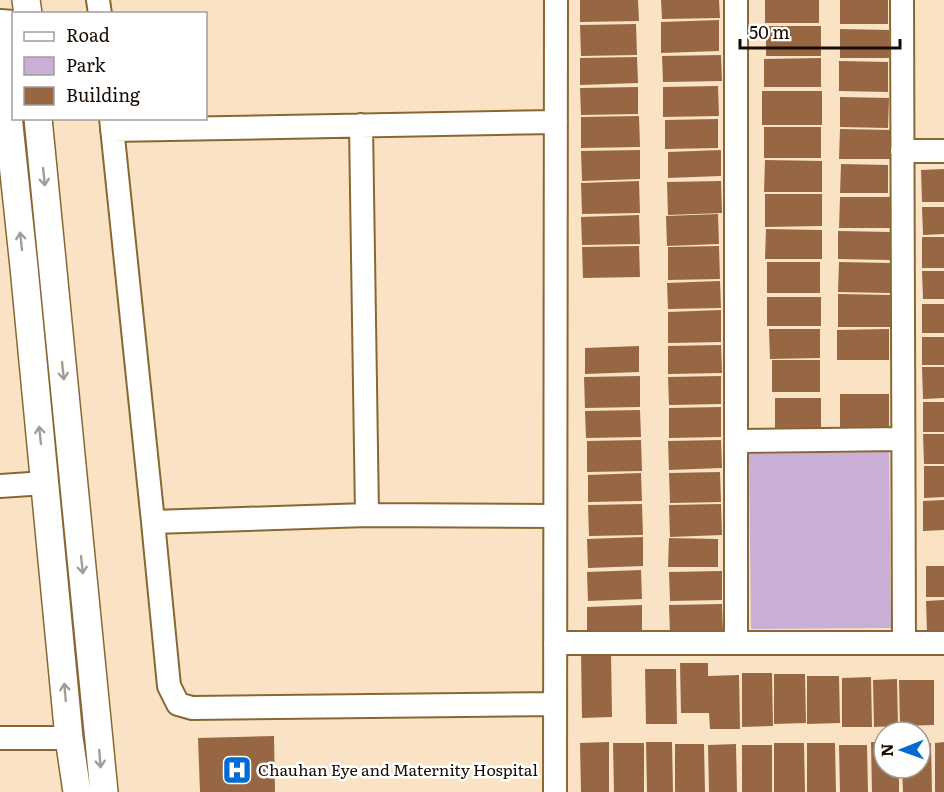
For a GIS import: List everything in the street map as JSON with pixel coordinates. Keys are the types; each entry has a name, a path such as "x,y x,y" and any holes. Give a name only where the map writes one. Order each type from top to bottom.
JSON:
{"main road":[{"path":"0,40 76,792"},
{"path":"38,120 104,792"}],"street":[{"path":"555,792 556,0"},
{"path":"735,0 736,643"},
{"path":"902,0 904,643"},
{"path":"555,704 192,708 178,704 169,686 112,124 361,125 556,122"},
{"path":"361,125 367,515"},
{"path":"902,151 944,151"},
{"path":"736,441 903,439"},
{"path":"0,486 45,483"},
{"path":"153,522 367,515 555,516"},
{"path":"555,644 944,643"},
{"path":"0,738 69,738"}],"green space":[{"path":"889,452 891,628 751,629 749,454"}],"building":[{"path":"580,0 638,0 639,21 580,22"},
{"path":"661,0 719,0 720,18 662,19"},
{"path":"765,0 819,0 819,23 765,23"},
{"path":"840,0 888,0 888,24 840,24"},
{"path":"719,20 719,51 661,53 661,22"},
{"path":"636,24 637,55 581,56 580,25"},
{"path":"766,26 821,26 821,56 766,56"},
{"path":"840,29 889,30 889,58 840,58"},
{"path":"721,55 722,81 663,82 662,56"},
{"path":"637,57 638,83 580,85 580,58"},
{"path":"821,58 821,87 764,87 764,59"},
{"path":"839,61 888,62 888,92 839,91"},
{"path":"718,86 719,116 663,117 663,87"},
{"path":"638,87 638,114 581,115 580,88"},
{"path":"762,91 822,91 822,125 762,125"},
{"path":"840,97 889,98 888,128 840,127"},
{"path":"639,116 640,147 581,148 581,117"},
{"path":"718,119 718,148 665,149 665,120"},
{"path":"764,127 821,127 821,158 764,158"},
{"path":"840,129 891,130 890,159 839,159"},
{"path":"640,150 640,179 582,181 581,151"},
{"path":"721,150 721,176 668,178 668,152"},
{"path":"765,160 822,161 822,192 764,192"},
{"path":"841,164 888,165 888,193 840,193"},
{"path":"944,169 944,202 922,202 921,170"},
{"path":"639,181 640,213 582,214 581,183"},
{"path":"721,181 722,213 668,215 667,182"},
{"path":"765,194 822,194 822,226 765,227"},
{"path":"840,197 891,197 890,228 839,228"},
{"path":"922,207 944,207 944,234 923,235"},
{"path":"718,214 719,244 667,246 666,216"},
{"path":"639,215 640,244 582,245 581,217"},
{"path":"766,229 822,230 822,259 765,259"},
{"path":"838,231 891,232 890,260 838,259"},
{"path":"922,237 944,237 944,268 922,268"},
{"path":"639,246 640,277 583,278 582,247"},
{"path":"719,246 720,279 668,280 668,247"},
{"path":"767,262 820,262 820,293 767,293"},
{"path":"839,262 890,263 890,293 838,292"},
{"path":"922,271 944,271 944,299 923,299"},
{"path":"720,281 721,308 668,309 667,283"},
{"path":"838,294 890,295 890,327 838,327"},
{"path":"767,297 821,297 821,326 767,326"},
{"path":"922,304 944,304 944,333 922,333"},
{"path":"721,310 721,342 668,343 668,312"},
{"path":"769,329 820,329 820,358 770,359"},
{"path":"889,329 889,360 837,360 837,330"},
{"path":"922,337 944,337 944,365 922,365"},
{"path":"721,345 722,373 668,374 668,346"},
{"path":"639,346 639,372 585,374 585,348"},
{"path":"772,360 820,360 820,392 772,392"},
{"path":"922,367 944,367 944,398 923,399"},
{"path":"640,376 640,407 585,408 584,377"},
{"path":"721,376 721,404 669,405 668,377"},
{"path":"840,394 889,394 889,429 840,429"},
{"path":"775,398 821,398 821,429 775,429"},
{"path":"923,402 944,402 944,432 923,432"},
{"path":"721,407 721,437 669,438 669,408"},
{"path":"640,410 641,437 586,438 585,411"},
{"path":"923,434 944,434 944,464 924,464"},
{"path":"641,440 642,471 587,472 587,441"},
{"path":"721,440 722,468 669,470 668,441"},
{"path":"924,466 944,466 944,497 924,498"},
{"path":"720,472 721,502 670,503 669,473"},
{"path":"641,473 642,501 588,502 588,475"},
{"path":"944,500 944,530 923,531 923,501"},
{"path":"642,504 643,535 589,536 588,505"},
{"path":"721,504 722,535 670,537 669,505"},
{"path":"643,537 643,566 588,568 587,539"},
{"path":"669,538 718,539 718,567 668,567"},
{"path":"926,566 944,566 944,597 926,597"},
{"path":"641,570 642,599 588,601 587,572"},
{"path":"722,571 722,600 670,601 669,572"},
{"path":"944,600 944,632 927,633 926,601"},
{"path":"722,604 723,633 670,634 669,605"},
{"path":"642,605 642,635 587,636 587,607"},
{"path":"611,652 612,717 582,718 581,653"},
{"path":"680,663 708,663 708,676 739,675 740,729 710,729 709,713 681,713"},
{"path":"645,669 676,669 677,724 646,724"},
{"path":"742,673 772,673 773,726 742,727"},
{"path":"774,674 805,674 806,723 774,724"},
{"path":"807,676 839,676 840,723 807,724"},
{"path":"871,677 872,727 842,727 842,678"},
{"path":"897,679 898,720 874,720 873,680"},
{"path":"899,680 934,680 934,725 932,725 932,720 900,720"},
{"path":"274,736 275,792 200,792 198,738"},
{"path":"609,742 609,792 581,792 580,743"},
{"path":"646,742 672,742 673,792 647,792"},
{"path":"871,742 872,780 899,780 899,792 872,792"},
{"path":"944,742 944,792 935,792 935,743"},
{"path":"613,743 644,743 644,792 614,792"},
{"path":"774,743 804,743 805,792 774,792"},
{"path":"807,743 835,743 836,792 807,792"},
{"path":"675,744 704,744 705,792 675,792"},
{"path":"736,744 737,792 709,792 708,745"},
{"path":"742,745 772,745 772,792 742,792"},
{"path":"839,745 867,745 868,792 840,792"},
{"path":"902,780 932,780 932,792 903,792"}],"place":[{"name":"Chauhan Eye and Maternity Hospital","path":"237,770"}]}
